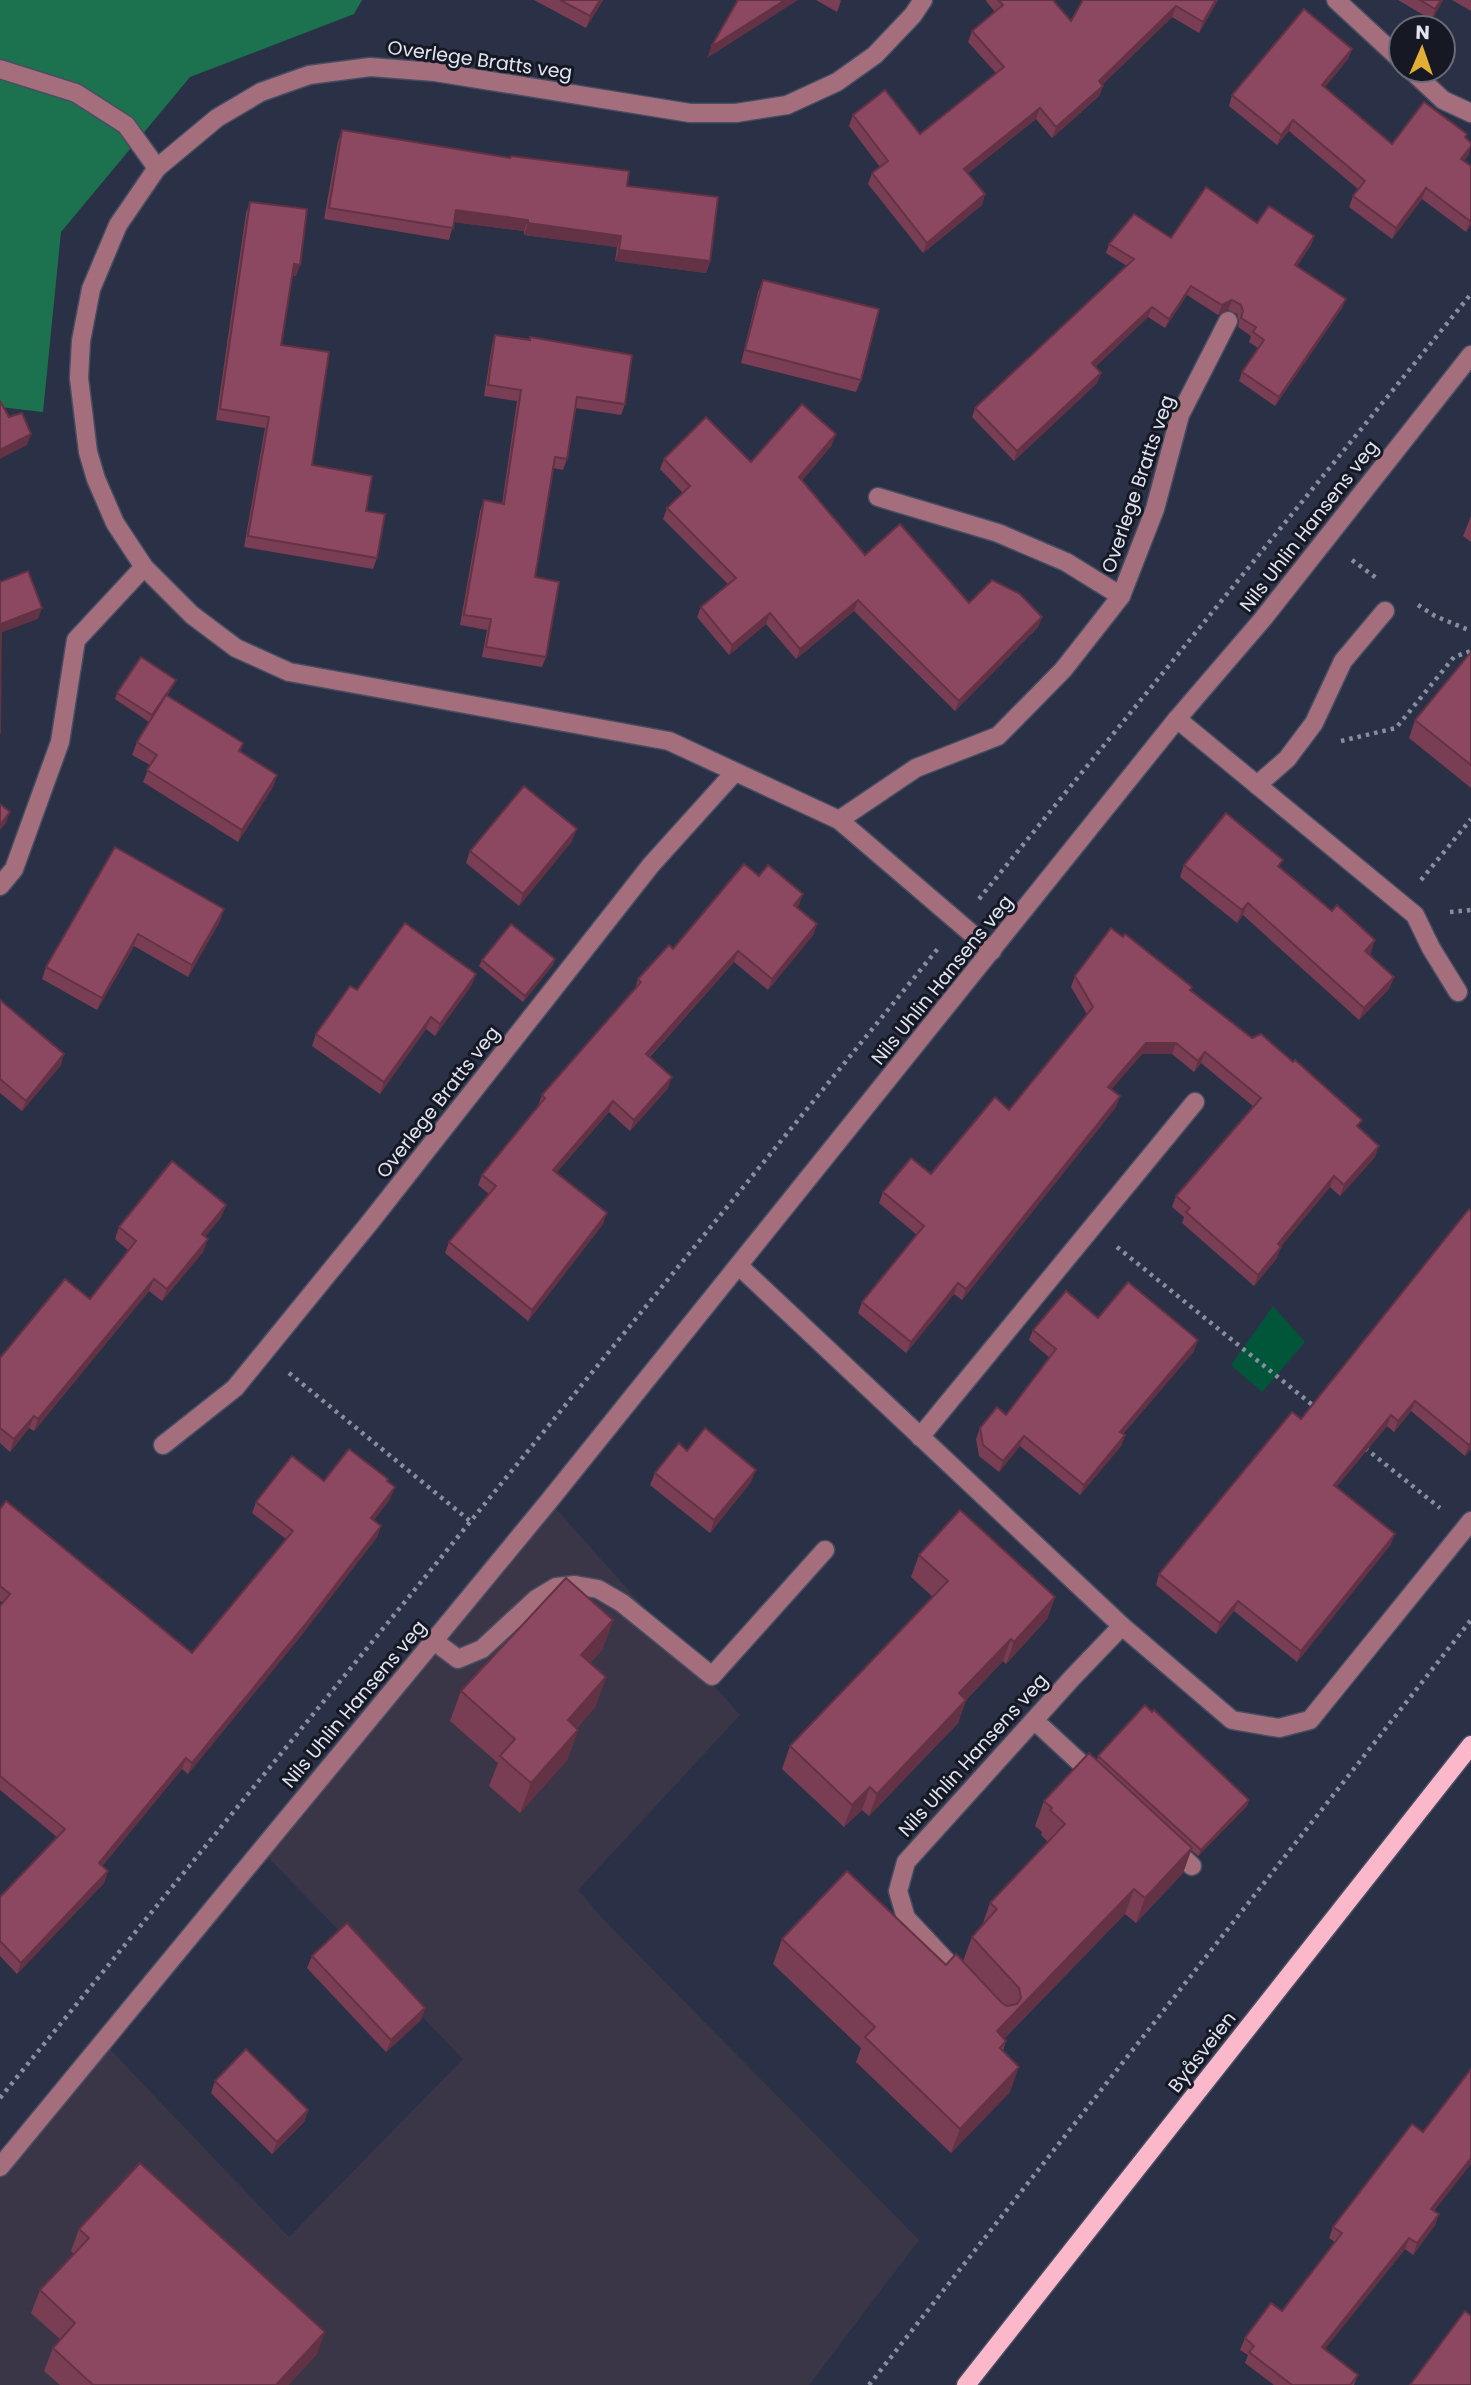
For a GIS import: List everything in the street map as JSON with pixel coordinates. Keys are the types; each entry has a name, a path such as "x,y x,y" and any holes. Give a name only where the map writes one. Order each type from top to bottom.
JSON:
{"main road":[{"name":"Byåsveien","path":"966,2385 1471,1745"}],"street":[{"name":"Overlege Bratts veg","path":"923,0 913,15 875,55 837,82 787,105 736,113 690,114 435,72 370,67 309,75 261,92 216,118 157,168 118,225 91,289 81,341 79,379 88,452 96,479 115,523 144,567 192,615 236,648 289,672 669,741 839,820 992,951"},
{"path":"1336,0 1387,48"},
{"path":"0,69 76,93 126,125 157,168"},
{"path":"1426,84 1443,100 1471,113"},
{"name":"Overlege Bratts veg","path":"839,820 916,768 998,736 1063,670 1121,596 1155,509 1180,415 1228,321"},
{"name":"Nils Uhlin Hansens veg","path":"0,2167 434,1641 1177,719 1262,620 1471,355"},
{"path":"878,497 998,533 1066,562 1121,596"},
{"path":"0,886 14,869 61,742 76,640 144,567"},
{"path":"1257,785 1287,759 1314,723 1343,661 1385,611"},
{"path":"1177,719 1415,915 1430,948 1458,992"},
{"name":"Overlege Bratts veg","path":"163,1446 235,1388 371,1222 650,865 734,773"},
{"path":"920,1437 1195,1102"},
{"path":"738,1266 1122,1626 1232,1720 1279,1728 1310,1720 1468,1525"},
{"path":"434,1641 458,1659 482,1650 536,1598 556,1587 575,1585 598,1589 622,1603 712,1676 825,1550"},
{"name":"Nils Uhlin Hansens veg","path":"973,1989 906,1918 898,1891 906,1862 1122,1626"},
{"path":"1034,1720 1113,1793"},
{"path":"1153,1829 1192,1866"}],"path":[{"path":"0,2098 1471,294"},
{"path":"1334,743 1396,728 1454,657 1471,651"},
{"path":"1395,898 1426,877 1471,819"},
{"path":"1092,1227 1316,1408"},
{"path":"264,1352 470,1521"},
{"path":"1358,1442 1468,1525"},
{"path":"869,2385 1471,1620"}],"shaded area":[{"path":"549,1501 740,1715 578,1890 604,1920 919,2240 809,2385 0,2385 0,2164 103,2042 289,2237 463,2059 261,1850"}],"green space":[{"path":"0,0 362,0 354,14 190,77 61,232 43,412 0,407"},
{"path":"1273,1306 1305,1342 1262,1392 1231,1365"}],"building":[{"path":"560,0 600,0 590,16"},
{"path":"738,0 785,0 711,47"},
{"path":"998,0 1053,0 1071,21 1083,0 1216,0 1203,22 1176,6 1099,81 1103,86 1056,127 1040,108 964,169 985,194 927,243 872,173 888,161 853,115 885,90 920,134 1004,67 972,31 1003,5"},
{"path":"1420,0 1441,0 1435,9"},
{"path":"1304,9 1352,49 1322,85 1392,144 1424,102 1467,134 1465,137 1471,146 1461,159 1471,166 1470,221 1426,188 1396,228 1353,196 1365,181 1293,120 1281,135 1232,95"},
{"path":"342,130 510,158 629,171 627,186 718,197 710,261 619,250 621,236 528,223 528,220 456,210 453,228 329,208"},
{"path":"1206,187 1257,223 1269,206 1314,236 1295,265 1346,299 1279,397 1242,372 1264,340 1253,332 1256,327 1241,318 1241,305 1232,300 1222,305 1191,286 1169,319 1152,307 1092,363 1101,373 1017,451 975,408 1134,259 1109,244 1134,214 1171,238"},
{"path":"250,202 307,209 300,265 294,264 281,345 329,352 312,465 372,476 366,511 385,514 377,558 248,536 269,417 220,409"},
{"path":"763,280 879,309 861,380 745,350"},
{"path":"495,335 530,340 530,337 632,355 625,404 577,397 567,459 555,457 535,577 559,582 546,657 486,647 491,619 464,615 484,500 504,504 521,390 488,385"},
{"path":"0,401 9,417 22,413 31,434 0,450"},
{"path":"802,404 836,434 799,477 865,555 900,524 969,603 992,580 1020,594 1042,617 959,701 858,600 800,649 770,613 732,645 701,607 736,578 667,508 690,486 664,459 706,417 751,462"},
{"path":"28,571 42,608 1,624 0,733 0,582"},
{"path":"1471,652 1471,765 1415,720"},
{"path":"141,657 176,680 152,715 117,693"},
{"path":"166,695 243,743 239,751 277,775 242,830 147,770 157,755 137,742"},
{"path":"524,786 577,829 523,894 470,851"},
{"path":"0,804 10,812 0,825"},
{"path":"1226,813 1283,860 1278,866 1332,911 1337,905 1375,940 1365,951 1394,977 1364,1008 1248,903 1242,910 1184,865"},
{"path":"115,847 224,909 192,965 138,934 102,998 46,967"},
{"path":"744,864 759,876 768,865 803,894 794,905 817,924 772,979 738,951 646,1054 672,1077 634,1120 613,1101 553,1170 607,1213 532,1310 449,1242 496,1186 482,1175 545,1098 542,1095 641,982 638,979 669,945 673,949"},
{"path":"405,923 476,974 440,1024 431,1017 384,1082 316,1034 350,986 357,990"},
{"path":"511,924 555,959 525,996 482,960"},
{"path":"1111,928 1123,937 1125,934 1192,987 1190,990 1252,1038 1261,1034 1293,1062 1295,1060 1362,1120 1357,1126 1379,1146 1344,1185 1334,1176 1278,1244 1281,1247 1258,1275 1186,1212 1190,1208 1176,1196 1261,1098 1205,1052 1198,1061 1176,1043 1146,1043 1108,1087 1120,1096 966,1289 958,1283 911,1342 862,1302 924,1226 883,1192 911,1158 931,1174 995,1097 1009,1110 1093,1007 1075,976"},
{"path":"0,1000 64,1054 26,1101 0,1079"},
{"path":"172,1161 226,1205 202,1234 208,1239 167,1289 154,1279 38,1419 34,1416 14,1439 0,1428 0,1358 65,1279 90,1299 136,1241 119,1227"},
{"path":"1469,1209 1471,1443 1469,1445 1415,1401 1398,1421 1391,1415 1334,1485 1395,1534 1301,1651 1238,1601 1220,1623 1159,1574 1292,1412 1301,1419"},
{"path":"1128,1282 1198,1340 1120,1432 1125,1435 1084,1485 1024,1436 1003,1461 983,1445 980,1428 997,1407 1006,1415 1056,1349 1033,1330 1066,1291 1098,1318"},
{"path":"705,1428 756,1470 714,1520 655,1473 679,1443 687,1451"},
{"path":"349,1449 395,1487 371,1518 381,1526 304,1626 192,1763 186,1758 99,1863 108,1871 21,1963 0,1941 0,1897 65,1829 0,1776 0,1606 10,1594 0,1586 0,1509 6,1501 192,1653 293,1531 256,1502 292,1456 324,1481"},
{"path":"960,1510 1055,1597 1014,1642 1011,1639 959,1693 966,1700 877,1794 870,1787 852,1805 790,1746 948,1581 919,1555"},
{"path":"566,1578 613,1620 581,1655 606,1677 568,1720 578,1730 531,1783 500,1756 515,1739 461,1691"},
{"path":"1145,1705 1152,1712 1154,1710 1249,1800 1201,1850 1098,1756"},
{"path":"1089,1753 1192,1848 1145,1898 1134,1889 997,2031 1006,2041 1000,2048 1019,2067 960,2129 865,2037 875,2027 782,1939 847,1871 946,1965 956,1954 1002,2003 1007,2006 1017,2004 1021,1998 1019,1988 972,1937 997,1909 990,1903 1065,1824 1044,1801"},
{"path":"347,1923 425,2008 391,2040 312,1956"},
{"path":"246,2049 308,2110 277,2142 215,2081"},
{"path":"1471,2069 1471,2158 1431,2209 1439,2214 1417,2243 1409,2238 1322,2347 1358,2375 1350,2385 1292,2385 1249,2352 1254,2346 1245,2338 1271,2303 1282,2311 1342,2233 1333,2227 1412,2124 1423,2132"},
{"path":"140,2163 325,2332 276,2385 93,2385 53,2348 75,2323 40,2290 89,2238 79,2229"},
{"path":"1465,2311 1471,2316 1471,2385 1410,2385"}]}
